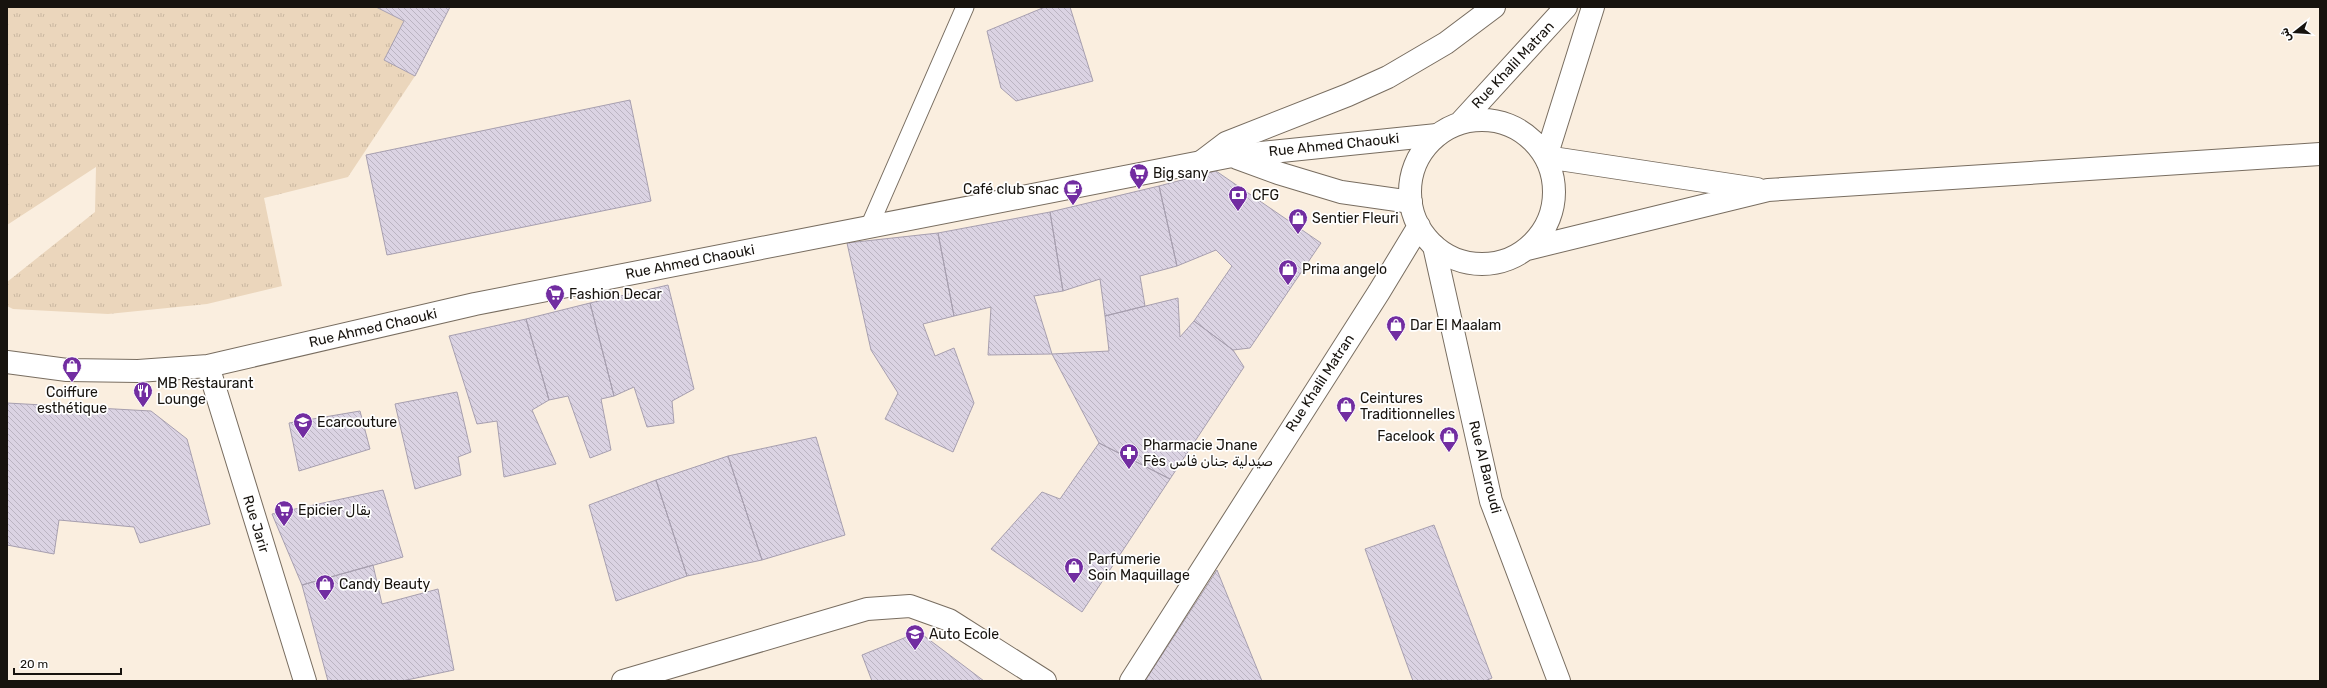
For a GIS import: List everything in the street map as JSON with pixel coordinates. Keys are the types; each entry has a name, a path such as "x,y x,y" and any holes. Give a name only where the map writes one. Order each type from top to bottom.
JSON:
{"street":[{"path":"1201,162 1226,143 1348,96 1388,76 1446,43 1494,7"},
{"name":"Rue Khalil Matran","path":"1460,123 1566,7"},
{"path":"1546,157 1593,7"},
{"path":"1527,249 1544,230 1553,207 1554,181 1546,157 1530,138 1509,124 1484,119 1460,123 1437,135 1420,153 1411,177 1411,202 1419,226 1434,246 1455,259 1480,264 1506,261 1527,249 1768,190 2320,154"},
{"name":"Rue Ahmed Chaouki","path":"7,362 67,370 138,371 208,366 475,304 1232,156 1437,135"},
{"name":"Rue Ahmed Chaouki","path":"1232,156 1278,173 1341,192 1411,202"},
{"path":"1546,157 1768,190"},
{"name":"Rue Khalil Matran","path":"1131,681 1379,292 1419,226"},
{"name":"Rue Al Baroudi","path":"1434,246 1491,501 1559,681"},
{"name":"Rue Jarir","path":"208,366 305,681"},
{"path":"623,681 867,610 910,606 949,620 1045,681"}],"lane":[{"path":"869,227 964,7"}],"green space":[{"path":"7,7 376,7 404,21 384,60 415,76 348,177 264,198 282,286 207,304 108,314 13,309 7,306 7,282 95,212 96,167 7,225"}],"building":[{"path":"376,7 450,7 415,76 384,60 404,21"},
{"path":"1045,7 1070,7 1093,81 1016,101 1001,88 987,31"},
{"path":"630,100 651,201 387,255 366,155"},
{"path":"1216,171 1321,243 1250,348 1233,350 1194,321 1232,266 1216,250 1177,266 1159,186"},
{"path":"1159,186 1177,266 1140,276 1145,306 1105,316 1100,279 1063,291 1050,212"},
{"path":"1050,212 1063,291 1034,296 1052,354 988,355 991,307 954,316 938,233"},
{"path":"938,233 954,316 923,324 935,356 954,348 974,403 953,452 885,419 898,393 871,350 847,243"},
{"path":"668,285 694,389 672,401 674,423 647,427 634,387 614,396 590,303"},
{"path":"1178,298 1180,337 1194,321 1233,350 1244,367 1170,479 1099,443 1052,354 1109,351 1105,316"},
{"path":"590,303 614,396 601,399 611,450 590,458 568,396 549,400 526,319"},
{"path":"526,319 549,400 532,410 556,464 504,477 497,421 477,424 449,336"},
{"path":"457,392 471,452 458,457 461,475 415,489 395,404"},
{"path":"7,403 151,411 187,439 210,524 140,543 134,527 59,520 54,554 7,545"},
{"path":"360,411 370,449 299,471 289,423"},
{"path":"816,437 845,535 762,560 728,456"},
{"path":"1099,443 1170,479 1082,612 991,549 1042,492 1060,499"},
{"path":"728,456 762,560 687,576 656,480"},
{"path":"656,480 687,576 616,601 589,505"},
{"path":"383,490 403,557 302,585 272,514"},
{"path":"1434,525 1492,678 1485,681 1413,681 1365,549"},
{"path":"373,565 382,604 438,589 454,670 402,681 328,681 302,585"},
{"path":"1217,570 1262,681 1145,681"},
{"path":"919,632 984,681 872,681 862,655"}],"place":[{"name":"Big sany","path":"1139,190"},
{"name":"Café club snac","path":"1073,206"},
{"name":"CFG","path":"1238,212"},
{"name":"Sentier Fleuri","path":"1298,235"},
{"name":"Prima angelo","path":"1288,286"},
{"name":"Fashion Decar","path":"555,311"},
{"name":"Dar El Maalam","path":"1396,342"},
{"name":"Coiffure esthétique","path":"72,383"},
{"name":"MB Restaurant Lounge","path":"143,408"},
{"name":"Ceintures Traditionnelles","path":"1346,423"},
{"name":"Ecarcouture","path":"303,439"},
{"name":"Facelook","path":"1449,453"},
{"name":"Pharmacie Jnane Fès صيدلية جنان فاس","path":"1129,470"},
{"name":"Epicier بقال","path":"284,527"},
{"name":"Parfumerie Soin Maquillage","path":"1074,584"},
{"name":"Candy Beauty","path":"325,601"},
{"name":"Auto Ecole","path":"915,651"}]}
